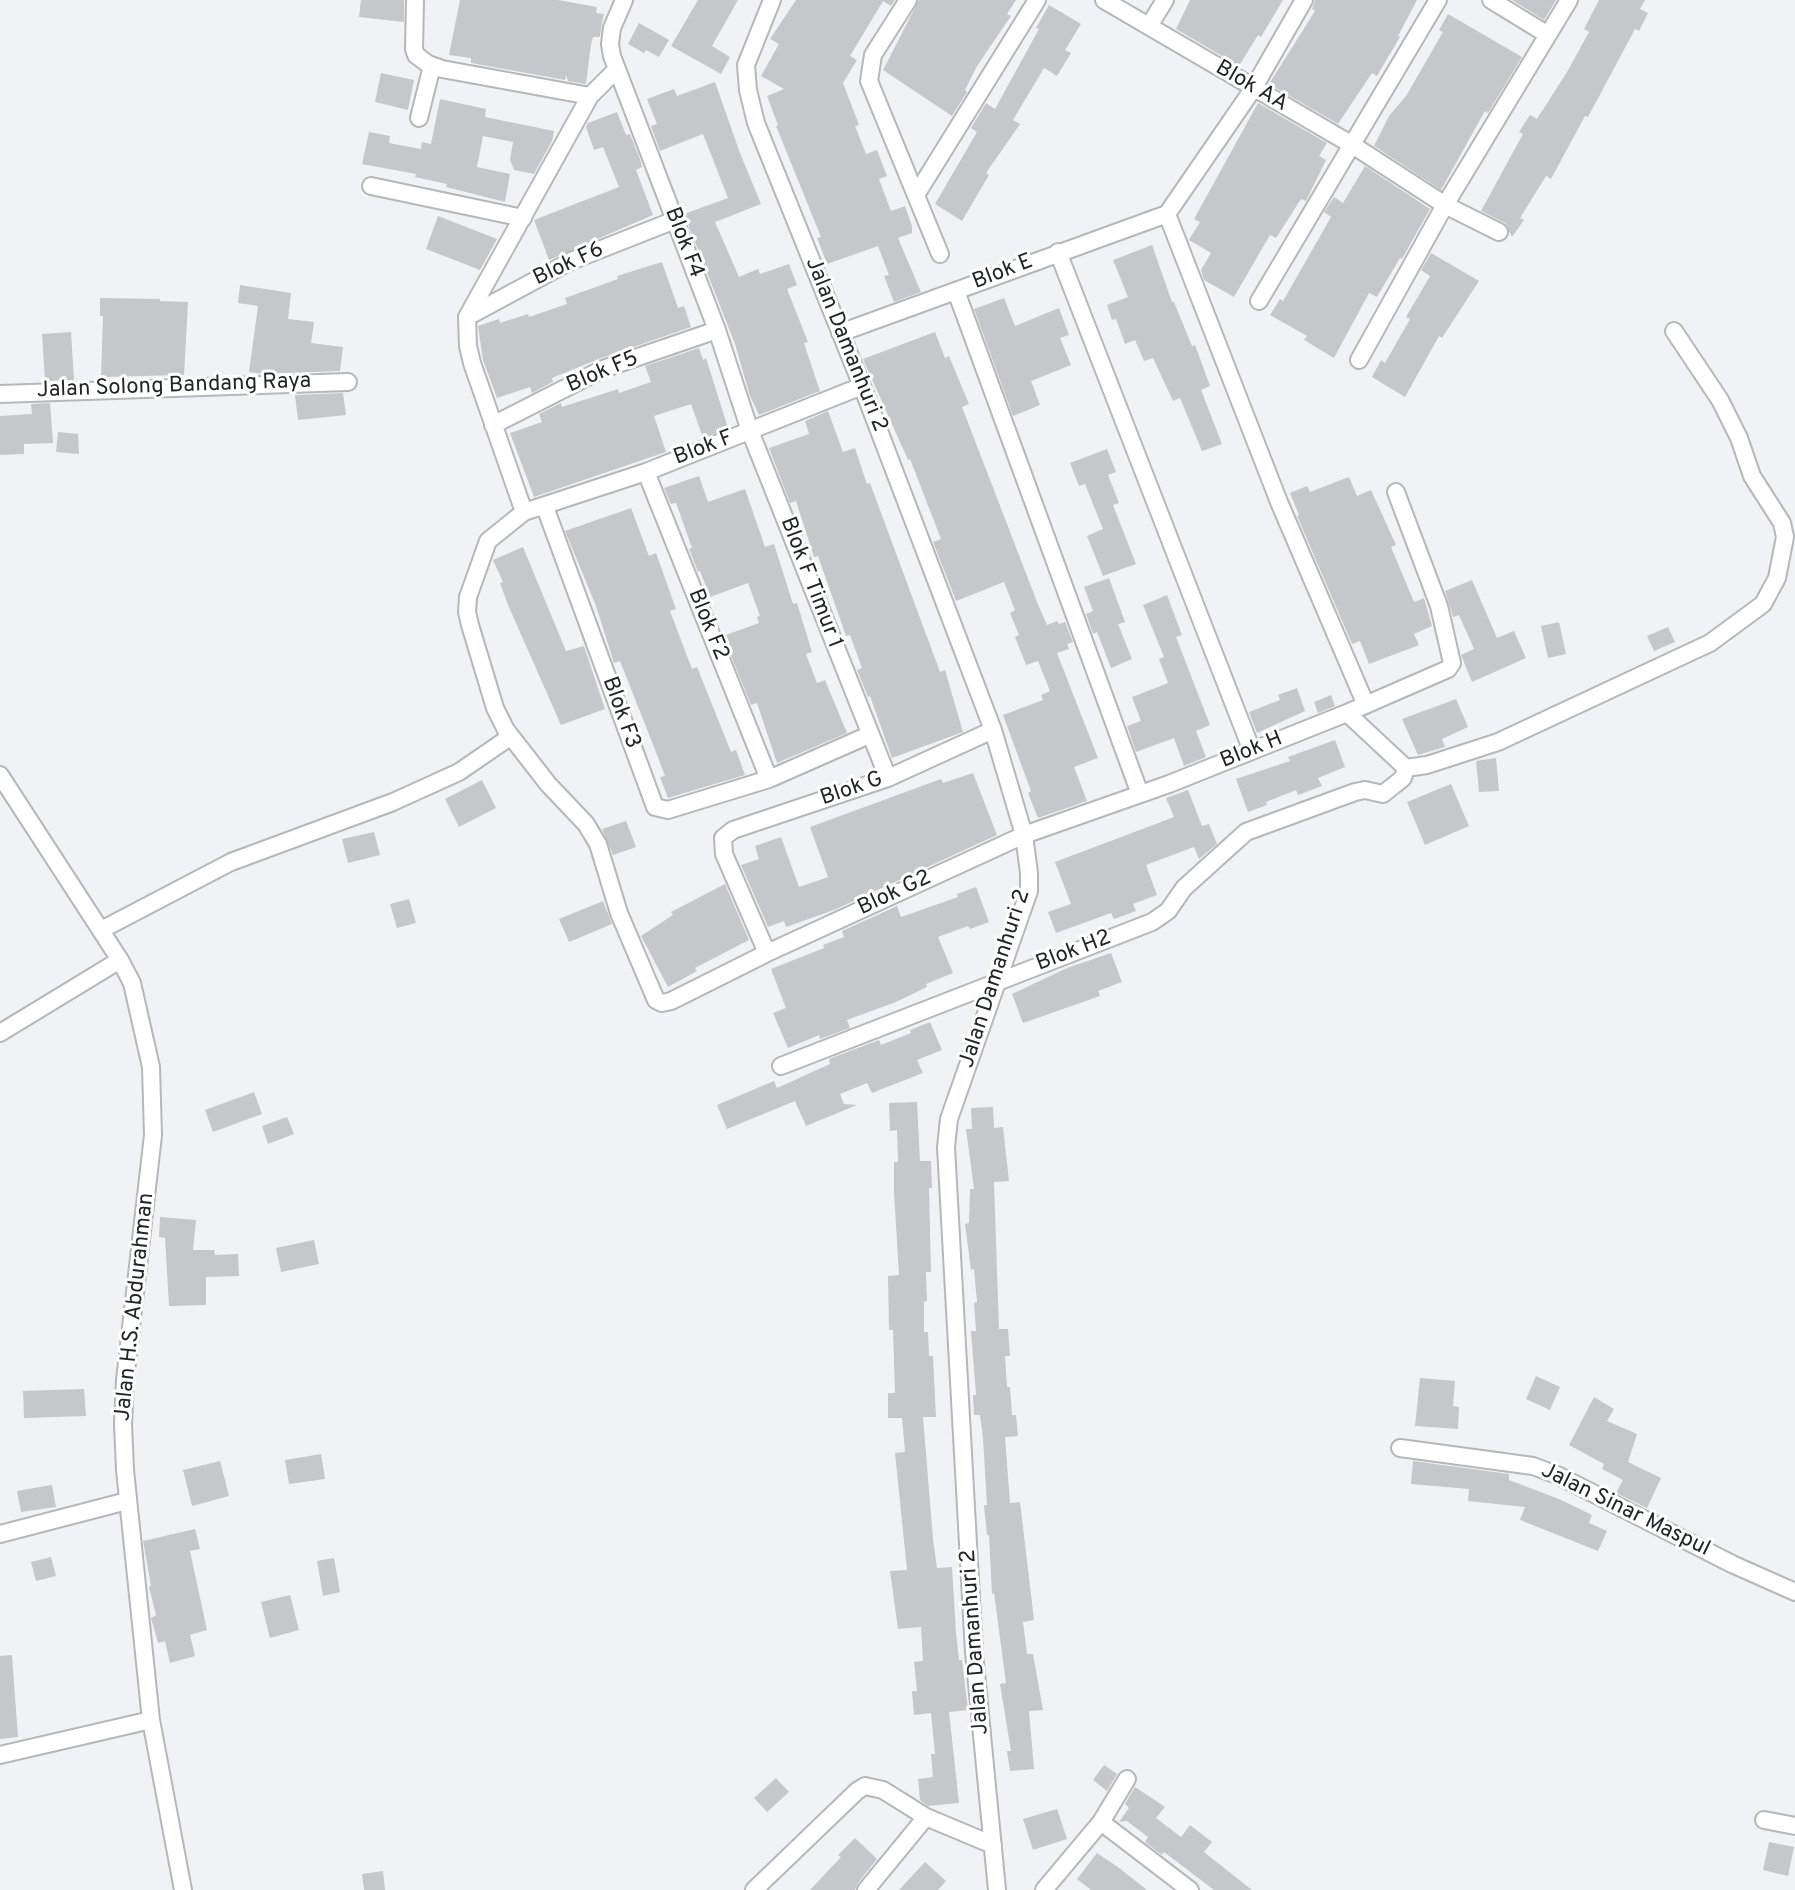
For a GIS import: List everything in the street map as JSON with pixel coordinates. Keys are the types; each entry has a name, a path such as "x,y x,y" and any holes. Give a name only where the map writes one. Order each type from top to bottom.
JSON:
{"street":[{"path":"415,0 414,49 421,60 432,66 590,96"},
{"path":"99,927 231,862 393,802 446,778 472,765 510,737 495,708 467,612 468,597 488,541 524,512 468,346 467,317 590,96 615,63 610,44 612,28 624,0"},
{"name":"Jalan Damanhuri 2","path":"772,0 746,65 756,123 862,386 993,730 1024,835 1029,873 1029,891 949,1119 946,1147 974,1652 997,1890"},
{"path":"908,0 873,55 869,81 940,254"},
{"path":"916,195 1037,0"},
{"name":"Blok AA","path":"1104,0 1354,146 1445,205 1499,232"},
{"path":"1149,26 1165,0"},
{"path":"1304,0 1253,89 1167,214 1279,502 1366,705"},
{"path":"1259,301 1354,146 1438,0"},
{"path":"1491,0 1548,35"},
{"path":"1359,360 1445,205 1569,0"},
{"name":"Blok F4","path":"615,63 717,330 750,431"},
{"path":"419,118 432,66"},
{"path":"371,186 523,218"},
{"name":"Blok E","path":"840,333 1167,214"},
{"name":"Blok F6","path":"467,317 571,261 675,220"},
{"path":"1058,252 1252,751"},
{"path":"956,291 1140,794"},
{"name":"Blok F5","path":"493,425 603,369 717,330"},
{"path":"1347,713 1406,768 1427,765 1498,742 1710,643 1768,598 1777,578 1785,537 1782,523 1752,476 1739,438 1720,400 1674,331"},
{"name":"Jalan Solong Bandang Raya","path":"0,394 348,382"},
{"name":"Blok F","path":"524,512 646,472 862,386"},
{"name":"Blok F Timur 1","path":"750,431 888,778"},
{"name":"Blok F2","path":"646,472 769,779"},
{"name":"Blok H","path":"1024,835 1252,751 1448,669 1452,663 1448,640 1430,580 1396,492"},
{"name":"Blok F3","path":"545,507 655,807 668,810 769,779"},
{"name":"Blok G","path":"767,953 724,854 723,838 733,830 888,778 993,730"},
{"path":"769,779 869,735"},
{"name":"Blok G2","path":"510,737 586,824 598,844 619,913 656,1000 662,1003 1024,835"},
{"name":"Blok H2","path":"781,1066 1152,922 1168,911 1184,888 1246,832 1355,792 1365,790 1383,794 1403,778 1406,768"},
{"name":"Jalan H.S. Abdurahman","path":"0,775 132,983 151,1067 153,1135 125,1380 123,1424 127,1501 151,1720 183,1890"},
{"path":"0,1033 120,960"},
{"name":"Jalan Sinar Maspul","path":"1400,1448 1533,1466 1795,1592"},
{"path":"0,1534 127,1501"},
{"path":"0,1755 151,1720"},
{"path":"1044,1890 1101,1822 1127,1779"},
{"path":"754,1890 865,1786 883,1790 926,1817 993,1845"},
{"path":"866,1890 926,1817"},
{"path":"1764,1820 1795,1826"},
{"path":"1101,1822 1190,1890"}],"building":[{"path":"361,0 404,0 404,22 359,17"},
{"path":"460,0 558,0 597,7 596,13 604,14 600,37 593,37 591,44 586,84 568,81 566,75 565,80 471,63 471,58 449,55"},
{"path":"698,0 738,0 712,46 730,57 721,74 671,46"},
{"path":"796,0 895,0 891,6 883,1 850,56 857,60 843,83 866,154 877,150 887,176 879,179 891,211 905,206 912,233 898,238 921,292 894,302 884,276 889,275 878,246 827,264 817,238 821,237 767,96 784,89 761,76 779,44 770,39"},
{"path":"919,0 1016,0 1007,14 1011,16 977,66 965,90 967,92 952,116 883,70"},
{"path":"1190,0 1283,0 1239,66 1176,29"},
{"path":"1315,0 1417,0 1377,76 1372,73 1338,124 1269,84 1315,11 1312,9"},
{"path":"1512,0 1556,0 1544,20"},
{"path":"1599,0 1645,0 1640,9 1648,13 1639,31 1635,29 1551,179 1546,176 1512,237 1505,223 1481,211 1523,134 1519,132 1530,115 1537,119 1567,72 1589,32 1584,29"},
{"path":"1049,5 1081,24 1065,50 1071,53 1057,76 1044,68 1013,120 1020,124 986,173 989,175 962,221 935,204 977,132 971,128 986,103 995,109"},
{"path":"1448,14 1522,57 1488,113 1485,111 1441,190 1374,146 1389,116 1406,96 1443,32 1439,30"},
{"path":"639,23 669,40 659,57 628,44"},
{"path":"381,73 414,80 408,110 375,102"},
{"path":"715,82 761,204 715,222 739,277 758,269 760,274 789,264 797,285 787,289 808,342 804,343 820,391 759,415 684,214 728,198 703,134 660,151 651,126 657,124 647,99 674,89 677,96"},
{"path":"440,99 486,109 485,117 554,131 552,141 534,174 514,170 510,160 513,142 483,136 477,167 510,174 505,202 446,187 447,184 415,177 416,174 362,164 369,132 390,136 389,143 421,149 422,142 431,144"},
{"path":"1258,103 1327,143 1319,156 1326,160 1306,201 1301,199 1276,238 1270,235 1234,297 1204,280 1201,270 1211,253 1189,240 1200,222 1194,219"},
{"path":"617,112 640,159 642,167 636,170 653,215 549,260 534,220 619,187 603,147 594,150 586,127 588,123"},
{"path":"1365,166 1430,209 1377,297 1369,293 1334,358 1304,340 1307,336 1270,315 1280,299 1283,301 1331,217 1324,212 1334,197 1343,203"},
{"path":"438,216 497,239 480,270 426,249"},
{"path":"1152,245 1172,302 1192,346 1195,345 1210,386 1201,390 1222,444 1202,451 1180,398 1173,401 1153,358 1144,361 1135,340 1125,344 1107,305 1128,297 1113,260"},
{"path":"1431,253 1479,281 1442,338 1439,336 1405,397 1372,377 1381,360 1385,363 1410,319 1406,317 1430,276 1421,270"},
{"path":"662,262 678,308 684,306 691,327 552,378 553,382 532,393 530,387 497,398 483,360 478,326 499,319 500,323 528,314 529,317 567,304 565,298 618,279 617,276"},
{"path":"240,285 291,293 288,319 314,322 311,343 343,347 340,371 249,372 258,306 238,303"},
{"path":"100,298 188,302 184,375 101,377 103,316 100,316"},
{"path":"1004,298 1015,326 1059,308 1069,335 1060,338 1071,365 1031,381 1040,405 1013,416 974,309"},
{"path":"71,332 74,380 45,381 42,334"},
{"path":"935,332 945,358 949,356 969,404 962,407 1047,625 1065,622 1073,642 1067,644 1069,649 1057,653 1098,758 1074,767 1087,801 1038,818 1003,715 1043,700 1041,695 1050,691 1038,661 1026,665 1010,613 1015,610 1004,582 956,601 933,542 941,539 910,459 863,359"},
{"path":"699,348 703,360 706,358 728,428 703,438 691,404 654,416 666,452 534,497 510,433 542,422 539,414 561,403 562,407 651,382 645,366"},
{"path":"343,393 346,415 298,420 295,395"},
{"path":"50,403 53,443 24,444 24,454 0,455 0,416 32,414 31,404"},
{"path":"828,411 843,452 855,448 867,484 870,483 940,672 945,670 963,732 892,758 870,696 857,670 862,668 850,635 846,636 818,556 814,557 796,501 790,503 769,448 809,434 805,421"},
{"path":"58,432 78,434 79,454 56,452"},
{"path":"1107,449 1116,472 1108,475 1119,503 1113,505 1136,564 1103,576 1087,536 1103,529 1085,484 1079,486 1070,463"},
{"path":"699,476 708,502 745,489 765,547 774,544 793,604 797,603 812,652 806,654 817,683 825,680 847,733 777,763 757,703 751,705 723,636 759,623 757,617 760,616 748,583 710,597 689,549 692,548 676,503 671,504 664,488"},
{"path":"1349,477 1357,496 1371,490 1396,545 1391,547 1414,602 1424,598 1432,626 1414,634 1419,645 1369,664 1360,641 1352,644 1290,493 1307,486 1310,492"},
{"path":"631,508 649,556 656,553 676,609 670,611 692,669 697,667 731,752 736,750 745,775 668,798 660,777 665,776 654,747 620,661 614,663 596,606 565,531"},
{"path":"523,547 566,651 584,646 605,709 561,725 508,605 500,583 503,582 493,560"},
{"path":"1109,578 1125,622 1118,624 1132,659 1111,668 1097,632 1093,634 1086,614 1093,611 1084,587"},
{"path":"1472,580 1497,638 1514,631 1526,658 1472,682 1461,655 1474,649 1459,615 1453,617 1445,591"},
{"path":"1167,595 1182,635 1176,637 1210,725 1196,731 1206,757 1184,766 1174,738 1136,752 1127,726 1141,721 1132,697 1168,683 1159,659 1164,657 1143,605"},
{"path":"1559,622 1566,654 1548,658 1541,626"},
{"path":"1668,627 1675,642 1654,651 1647,636"},
{"path":"1297,688 1305,711 1257,733 1249,712 1280,700 1278,695"},
{"path":"1331,695 1335,706 1318,713 1314,702"},
{"path":"1456,699 1468,727 1442,739 1445,747 1418,755 1402,719"},
{"path":"1335,740 1345,767 1318,778 1322,786 1298,795 1296,790 1248,812 1236,779 1290,761 1288,757"},
{"path":"1496,758 1499,791 1479,792 1476,761"},
{"path":"973,773 997,835 834,910 786,927 784,921 768,927 741,865 759,859 755,846 781,837 799,887 828,877 810,827 941,779 943,783"},
{"path":"482,780 496,808 459,827 445,799"},
{"path":"1451,784 1469,826 1425,845 1407,802"},
{"path":"1188,790 1202,826 1209,824 1217,844 1199,859 1194,847 1146,865 1157,895 1133,904 1136,911 1114,919 1111,913 1056,933 1048,912 1071,904 1055,862 1174,817 1166,798"},
{"path":"626,821 636,847 613,855 602,829"},
{"path":"374,832 380,855 348,863 342,839"},
{"path":"725,884 749,940 695,968 697,971 668,987 641,936 673,915 671,912"},
{"path":"976,887 989,922 938,937 953,973 926,984 927,987 896,1002 847,1020 850,1028 820,1039 819,1035 788,1048 773,1013 786,1008 771,969 824,948 823,945 844,937 842,931 897,906 901,917 958,897 957,894"},
{"path":"409,899 416,923 397,928 390,904"},
{"path":"603,901 612,924 569,942 559,919"},
{"path":"1111,953 1122,982 1098,991 1100,996 1023,1023 1012,994 1067,968"},
{"path":"930,1022 942,1050 917,1060 923,1073 872,1093 867,1083 840,1094 844,1104 857,1105 806,1126 795,1101 727,1129 717,1105 774,1081 777,1088 830,1064 829,1059 879,1040 881,1045"},
{"path":"254,1092 262,1114 213,1132 205,1110"},
{"path":"917,1102 920,1161 931,1161 932,1188 929,1188 931,1272 926,1272 924,1332 928,1332 929,1356 933,1356 936,1417 923,1417 933,1539 937,1568 952,1567 959,1660 962,1660 968,1710 949,1712 959,1803 928,1806 920,1800 918,1779 933,1777 931,1754 935,1754 931,1713 914,1715 912,1691 917,1691 914,1662 923,1661 921,1627 898,1629 890,1571 907,1570 895,1453 905,1452 902,1418 888,1418 888,1393 895,1393 888,1276 899,1275 894,1192 894,1162 898,1162 897,1130 890,1131 889,1103"},
{"path":"993,1107 994,1128 1003,1127 1009,1181 994,1182 999,1329 1008,1329 1010,1356 1005,1356 1007,1387 1010,1387 1012,1415 1016,1415 1018,1436 1005,1437 1010,1503 1020,1502 1034,1620 1023,1622 1027,1654 1033,1654 1043,1710 1029,1711 1034,1769 1010,1771 1007,1751 1011,1751 1000,1684 1006,1683 992,1594 984,1505 987,1505 983,1438 980,1415 974,1415 973,1395 976,1395 971,1331 976,1331 974,1303 977,1302 965,1224 969,1223 970,1189 974,1189 966,1129 972,1129 971,1108"},
{"path":"287,1117 294,1134 268,1144 262,1126"},
{"path":"160,1217 196,1220 193,1250 214,1250 215,1255 238,1254 239,1276 206,1277 206,1305 169,1306 165,1238 159,1237"},
{"path":"314,1240 319,1264 281,1272 276,1248"},
{"path":"1536,1376 1560,1387 1550,1410 1526,1399"},
{"path":"1420,1378 1455,1381 1453,1406 1459,1407 1458,1429 1415,1426"},
{"path":"84,1389 86,1416 24,1418 23,1391"},
{"path":"1594,1397 1614,1409 1607,1421 1637,1434 1628,1462 1661,1478 1647,1508 1616,1493 1623,1480 1602,1469 1604,1464 1569,1445"},
{"path":"321,1454 325,1479 289,1484 285,1460"},
{"path":"220,1461 229,1496 192,1506 183,1470"},
{"path":"1413,1461 1509,1474 1509,1480 1592,1515 1589,1523 1607,1531 1598,1551 1520,1520 1525,1507 1468,1501 1469,1489 1411,1484"},
{"path":"52,1485 56,1507 21,1512 17,1491"},
{"path":"195,1529 200,1549 190,1551 207,1630 190,1635 195,1656 170,1663 165,1641 158,1643 151,1618 156,1615 143,1541"},
{"path":"51,1557 56,1576 36,1581 31,1562"},
{"path":"334,1558 340,1592 323,1596 317,1561"},
{"path":"290,1595 299,1630 270,1638 261,1602"},
{"path":"12,1655 18,1737 0,1739 0,1656"},
{"path":"1104,1765 1117,1774 1107,1791 1093,1780"},
{"path":"776,1778 789,1792 767,1812 754,1798"},
{"path":"1135,1787 1165,1807 1156,1818 1181,1837 1190,1825 1212,1842 1204,1852 1252,1890 1214,1890 1164,1852 1162,1855 1145,1842 1148,1837 1127,1821 1119,1822 1129,1808 1125,1804"},
{"path":"1057,1809 1067,1839 1033,1850 1023,1819"},
{"path":"855,1838 877,1859 855,1890 810,1890 841,1857 838,1855"},
{"path":"1769,1842 1794,1847 1788,1876 1763,1870"},
{"path":"1097,1853 1147,1890 1091,1890 1077,1879"},
{"path":"925,1862 946,1881 938,1890 899,1890"},
{"path":"383,1871 385,1890 364,1890 362,1874"}]}
